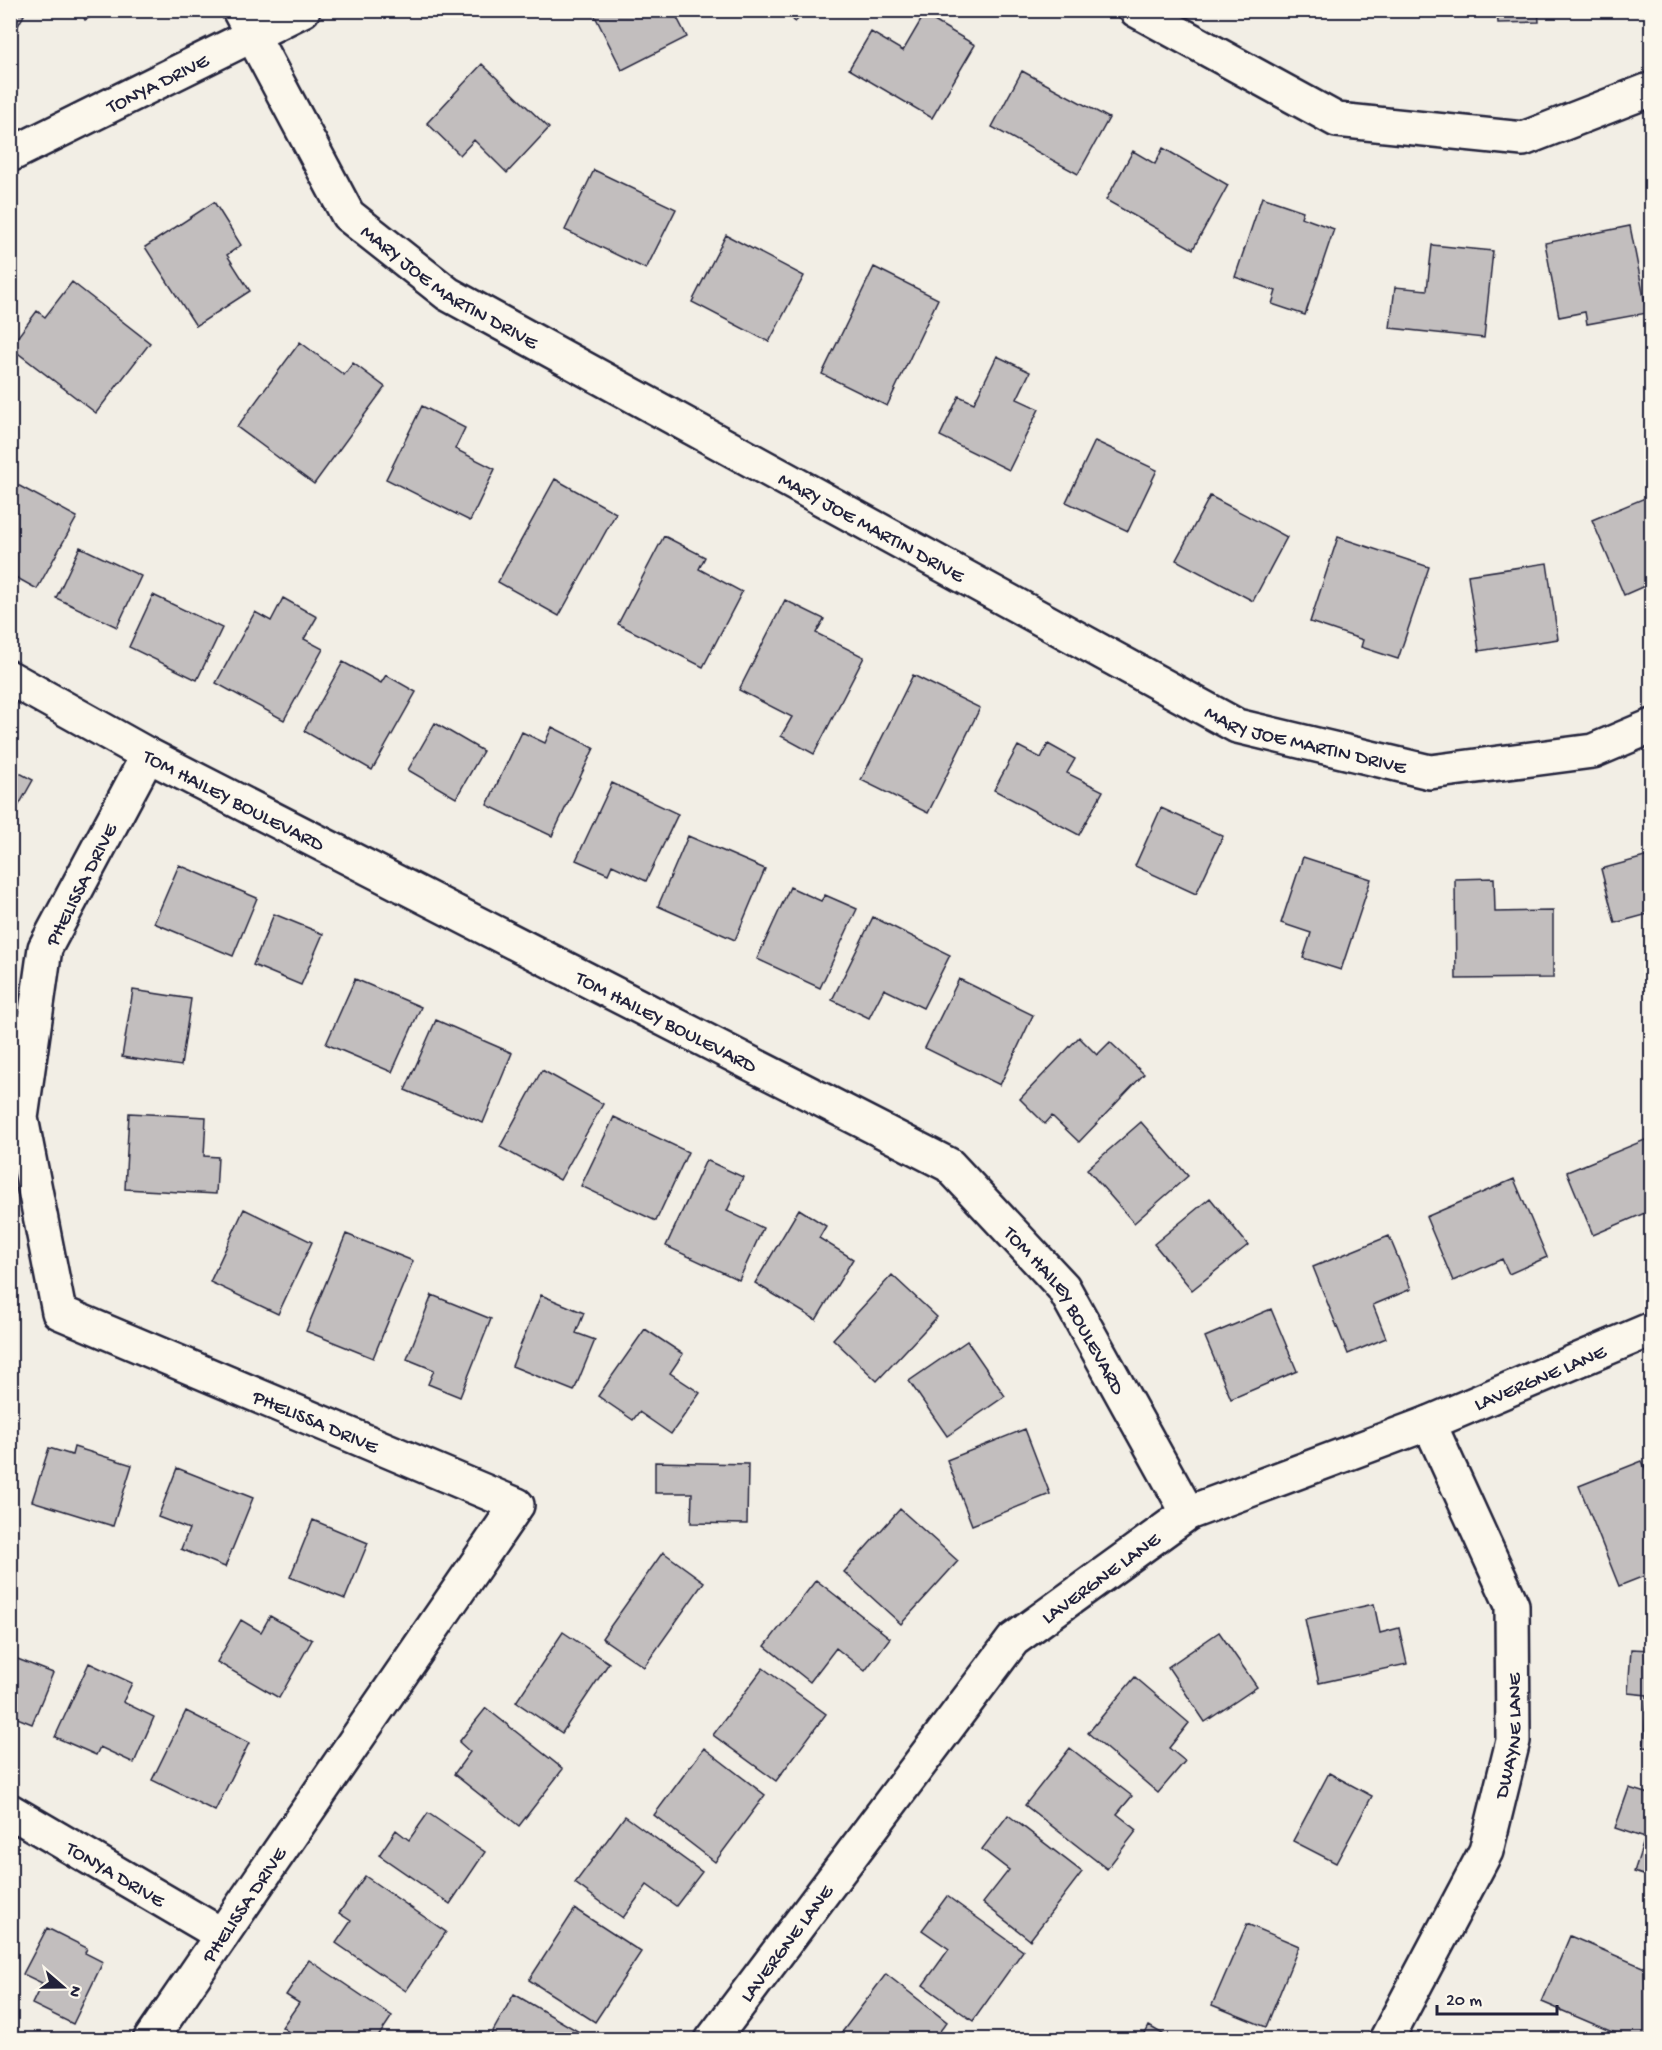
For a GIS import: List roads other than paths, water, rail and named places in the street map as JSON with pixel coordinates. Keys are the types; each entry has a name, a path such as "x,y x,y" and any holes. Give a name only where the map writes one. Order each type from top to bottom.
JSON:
{"street":[{"name":"TONYA DRIVE","path":"10,155 245,23 303,10"},
{"path":"1136,10 1337,120 1523,139 1652,89"},
{"name":"MARY JOE MARTIN DRIVE","path":"245,23 348,215 448,294 1237,726 1430,772 1593,751 1652,726"},
{"name":"TOM HAILEY BOULEVARD","path":"10,678 148,755 949,1165 1063,1287 1188,1513"},
{"name":"PHELISSA DRIVE","path":"148,755 45,948 21,1118 59,1312 517,1505 150,2040"},
{"name":"LAVERGNE LANE","path":"712,2040 1012,1640 1188,1513 1429,1423 1652,1329"},
{"name":"DWAYNE LANE","path":"1386,2040 1486,1851 1513,1741 1512,1605 1429,1423"},
{"name":"TONYA DRIVE","path":"10,1811 222,1935"}]}
